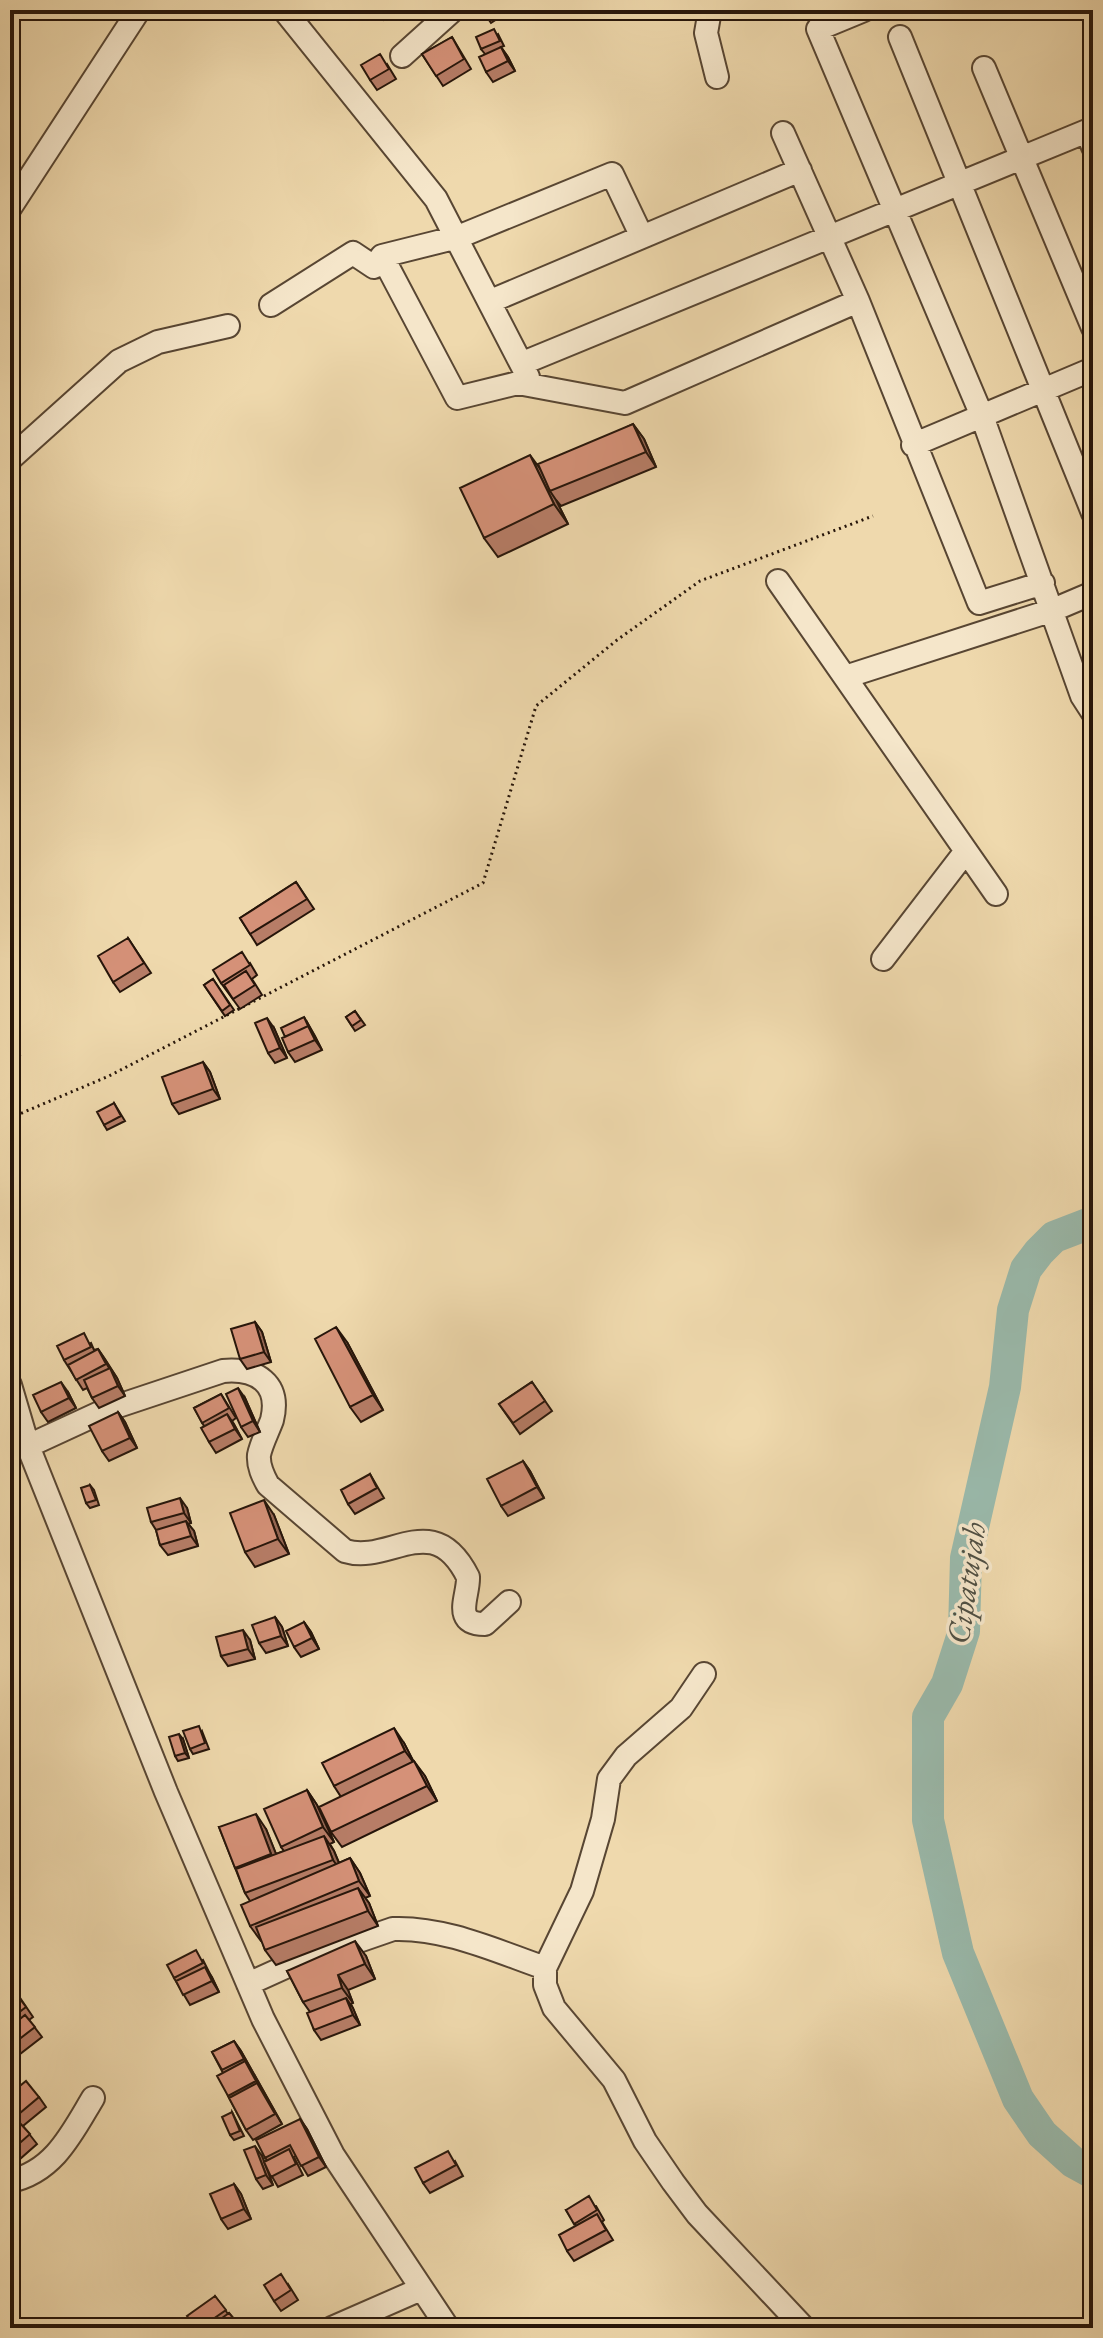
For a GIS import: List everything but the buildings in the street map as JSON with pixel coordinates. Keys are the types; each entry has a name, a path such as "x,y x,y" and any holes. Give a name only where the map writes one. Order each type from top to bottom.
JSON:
{"street":[{"path":"10,208 139,10"},
{"path":"284,10 436,199 527,374 625,403 858,301"},
{"path":"402,56 453,10"},
{"path":"710,10 706,33 717,77"},
{"path":"864,10 818,29 897,209 982,416 1082,696 1093,713"},
{"path":"900,37 1041,392 1093,513"},
{"path":"984,68 1093,328"},
{"path":"382,256 457,398 518,383 527,374 829,236 1087,131 1093,147"},
{"path":"783,133 858,301 913,445 979,603 1043,583"},
{"path":"491,301 800,170"},
{"path":"271,305 353,253 374,267 382,256 458,237 612,174 642,237"},
{"path":"10,459 119,361 158,342 228,326"},
{"path":"913,445 1093,369"},
{"path":"778,581 996,894"},
{"path":"845,677 1053,610 1093,593"},
{"path":"883,959 966,851"},
{"path":"28,1446 106,1410 223,1371 241,1369 258,1374 272,1388 274,1404 259,1455 262,1473 280,1495 345,1551 357,1555 403,1542 422,1542 443,1548 455,1556 468,1577 461,1605 464,1615 471,1621 485,1624 509,1602"},
{"path":"10,1385 28,1446 166,1792 248,1984 333,2155 448,2328"},
{"path":"704,1674 681,1708 626,1756 609,1779 603,1819 582,1891 545,1968 545,1985 554,2008 614,2080 645,2141 697,2214 804,2328"},
{"path":"248,1984 363,1938 410,1928 472,1942 545,1968"},
{"path":"10,2181 44,2168 66,2143 93,2098"},
{"path":"332,2328 421,2289"}],"path":[{"path":"10,1118 109,1076 483,883 536,706 617,640 700,581 873,516"}],"waterway":[{"name":"Cipatujah","path":"1093,1222 1054,1237 1026,1269 1013,1310 1005,1387 966,1558 964,1631 947,1684 928,1717 928,1820 958,1953 1018,2099 1042,2134 1073,2162 1093,2173"}]}
